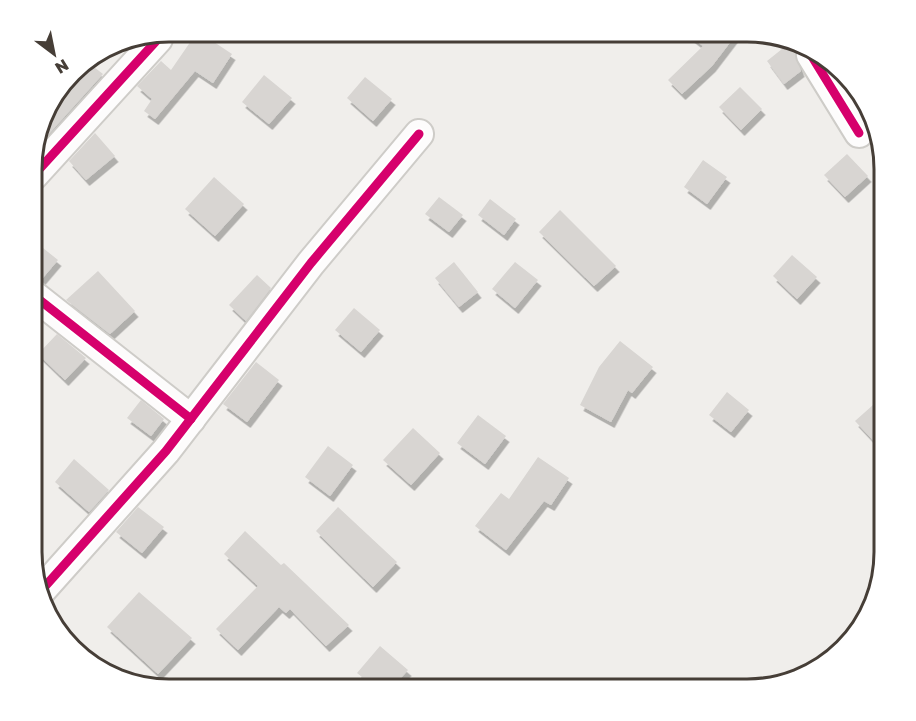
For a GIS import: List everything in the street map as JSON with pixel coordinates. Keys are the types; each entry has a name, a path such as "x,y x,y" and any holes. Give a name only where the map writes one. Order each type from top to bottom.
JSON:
{"street":[{"path":"42,166 154,43"},
{"path":"815,62 859,133"},
{"path":"46,585 166,451 311,263 419,134"},
{"path":"42,302 191,419"}],"building":[{"path":"190,42 214,42 232,54 213,83 195,71 155,119 144,111 152,99 137,86 161,61 171,70"},
{"path":"698,42 730,42 712,66 682,94 668,80 703,46"},
{"path":"784,48 795,52 801,71 784,84 767,61"},
{"path":"94,67 103,74 47,136 55,113 75,84 84,84 84,75"},
{"path":"264,75 292,98 269,124 242,102"},
{"path":"365,77 392,99 373,121 347,98"},
{"path":"740,87 762,109 741,130 719,107"},
{"path":"95,133 115,156 86,180 69,161"},
{"path":"847,154 868,176 845,197 824,175"},
{"path":"703,160 727,177 707,204 684,187"},
{"path":"214,177 244,204 215,236 185,209"},
{"path":"439,197 463,215 449,232 425,214"},
{"path":"490,199 516,219 504,235 478,215"},
{"path":"560,210 616,266 594,286 539,232"},
{"path":"42,247 58,260 42,279"},
{"path":"792,255 817,277 797,299 773,276"},
{"path":"454,262 478,292 459,307 435,278"},
{"path":"515,262 538,280 515,308 492,289"},
{"path":"98,271 135,311 110,334 66,300"},
{"path":"257,275 271,288 246,321 229,305"},
{"path":"354,308 380,330 361,352 335,330"},
{"path":"57,334 86,358 65,380 42,358 42,350"},
{"path":"620,341 653,367 632,393 628,390 611,422 580,405 599,367"},
{"path":"256,362 279,380 247,422 223,404"},
{"path":"727,392 749,410 731,432 709,415"},
{"path":"141,400 164,419 151,436 127,418"},
{"path":"873,405 874,441 855,421"},
{"path":"478,415 506,436 485,464 457,443"},
{"path":"413,428 440,453 411,485 383,460"},
{"path":"328,446 353,465 330,496 305,477"},
{"path":"538,457 569,478 551,505 544,501 506,550 475,526 501,493 509,499"},
{"path":"74,459 109,490 89,512 55,482"},
{"path":"138,507 164,527 142,553 116,532"},
{"path":"338,507 397,562 373,587 316,531"},
{"path":"245,531 281,565 284,563 349,625 326,646 290,609 286,613 279,607 238,650 216,629 258,586 224,554"},
{"path":"139,592 192,638 158,674 107,627"},
{"path":"380,646 408,670 400,679 364,679 357,673"}],"cycle path":[{"path":"42,166 154,43"},
{"path":"815,62 859,133"},
{"path":"46,585 166,451 311,263 419,134"},
{"path":"42,302 191,419"}]}
